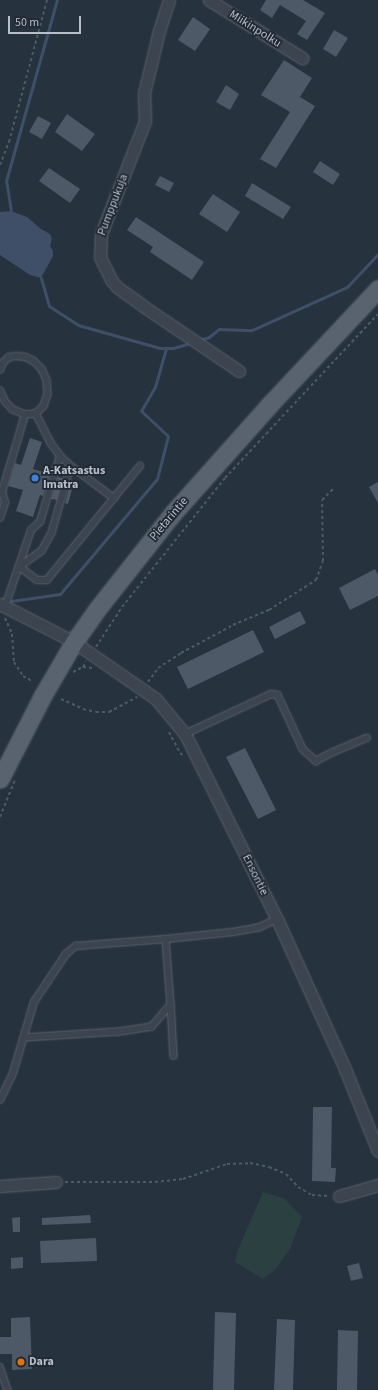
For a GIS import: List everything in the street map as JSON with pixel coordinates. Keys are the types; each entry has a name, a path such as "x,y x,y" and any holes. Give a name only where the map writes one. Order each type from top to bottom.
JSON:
{"main road":[{"name":"Pietarintie","path":"0,780 43,695 74,642 98,608 173,513 270,404 378,289"}],"street":[{"name":"Pumppukuja","path":"169,0 159,31 144,93 145,121 101,234 100,257 111,280 118,287 143,306 239,371"},
{"name":"Miikinpolku","path":"209,0 302,58"},
{"name":"Ensontie","path":"2,609 74,642 137,691 156,699 166,709 185,734 277,919 346,1069 378,1151"},
{"path":"0,1186 56,1182"},
{"path":"339,1196 378,1185"}],"lane":[{"path":"0,370 3,363 9,357 26,357 42,369 47,380 48,394 44,406 36,414 25,415 13,410 5,402 0,391"},
{"path":"36,414 51,444 60,456 114,498"},
{"path":"0,518 5,503 2,492 25,415"},
{"path":"2,609 20,567 32,530 40,522 60,456"},
{"path":"20,567 42,551 52,533 71,466"},
{"path":"20,567 37,580 47,580 140,466"},
{"path":"185,734 271,694 278,695 303,750 316,761 367,738"},
{"path":"0,1100 13,1073 24,1038 30,1012 38,993 66,954 76,946 166,940 233,932 260,926 277,919"},
{"path":"166,940 174,1056"},
{"path":"24,1038 146,1029 152,1027 162,1013 171,1005"},
{"path":"0,1367 8,1390"}],"path":[{"path":"0,165 9,142 47,0"},
{"path":"83,667 122,607 225,478 378,314"},
{"path":"61,698 83,709 96,712 109,712 138,697 137,691 158,668 181,653 233,625 269,610 316,580 323,561 322,500 334,488"},
{"path":"2,609 10,627 14,662 23,676 32,681"},
{"path":"68,677 77,668 83,667 96,669"},
{"path":"167,729 180,753 185,757 196,757"},
{"path":"0,817 18,775"},
{"path":"56,1182 155,1182 183,1179 227,1164 250,1163 269,1167 286,1174 298,1187 312,1195 339,1196"}],"green space":[{"path":"263,1192 285,1199 302,1217 290,1249 275,1270 263,1279 235,1262 237,1252"}],"water":[{"path":"11,211 27,217 41,229 50,234 52,239 50,246 53,251 53,256 41,278 30,275 0,255 0,212"}],"building":[{"path":"266,0 303,0 325,13 307,40 297,34 306,21 280,5 272,18 260,10"},
{"path":"193,17 210,29 195,51 178,40"},
{"path":"334,30 348,38 336,57 323,49"},
{"path":"284,60 312,78 300,97 315,106 276,168 260,159 290,112 261,95"},
{"path":"226,85 239,94 230,110 216,102"},
{"path":"67,114 95,134 82,151 55,132"},
{"path":"38,116 51,123 42,139 29,132"},
{"path":"320,161 340,174 333,185 313,172"},
{"path":"49,168 80,189 70,203 39,181"},
{"path":"160,176 174,183 169,192 155,185"},
{"path":"252,183 291,207 283,219 245,196"},
{"path":"213,194 240,212 227,232 199,214"},
{"path":"136,217 204,262 192,280 150,252 153,247 127,230"},
{"name":"A-Katsastus Imatra","path":"30,438 42,442 33,469 50,474 43,496 40,495 33,517 16,511 23,490 8,486 15,463 21,465"},
{"path":"58,477 63,478 57,500 51,499"},
{"path":"71,481 74,482 68,504 65,503"},
{"path":"378,482 378,503 369,487"},
{"path":"375,569 378,575 378,596 350,610 339,588"},
{"path":"300,611 306,623 275,639 269,627"},
{"path":"253,630 264,652 188,689 177,667"},
{"path":"245,748 276,810 258,819 226,757"},
{"path":"313,1107 332,1107 331,1168 336,1168 335,1182 312,1181"},
{"path":"90,1215 91,1223 42,1225 42,1218"},
{"path":"20,1217 20,1232 13,1232 12,1218"},
{"path":"96,1238 97,1261 41,1263 40,1241"},
{"path":"23,1257 23,1268 11,1269 11,1258"},
{"path":"359,1263 363,1278 351,1281 347,1266"},
{"path":"215,1312 236,1313 234,1390 213,1390"},
{"path":"30,1317 32,1369 12,1370 12,1354 0,1354 0,1337 11,1337 11,1318"},
{"path":"277,1319 295,1320 293,1390 274,1390"},
{"path":"338,1330 358,1331 357,1390 337,1390"}],"waterway":[{"path":"11,211 6,181 57,0"},
{"path":"200,340 209,337 219,329 252,330 347,287 378,254"},
{"path":"41,278 49,306 78,325 160,348 173,348 190,343"},
{"path":"11,601 60,594 157,479 168,436 141,411 155,387 166,348"}],"place":[{"name":"A-Katsastus Imatra","path":"35,478"},
{"name":"Dara","path":"21,1362"}]}
